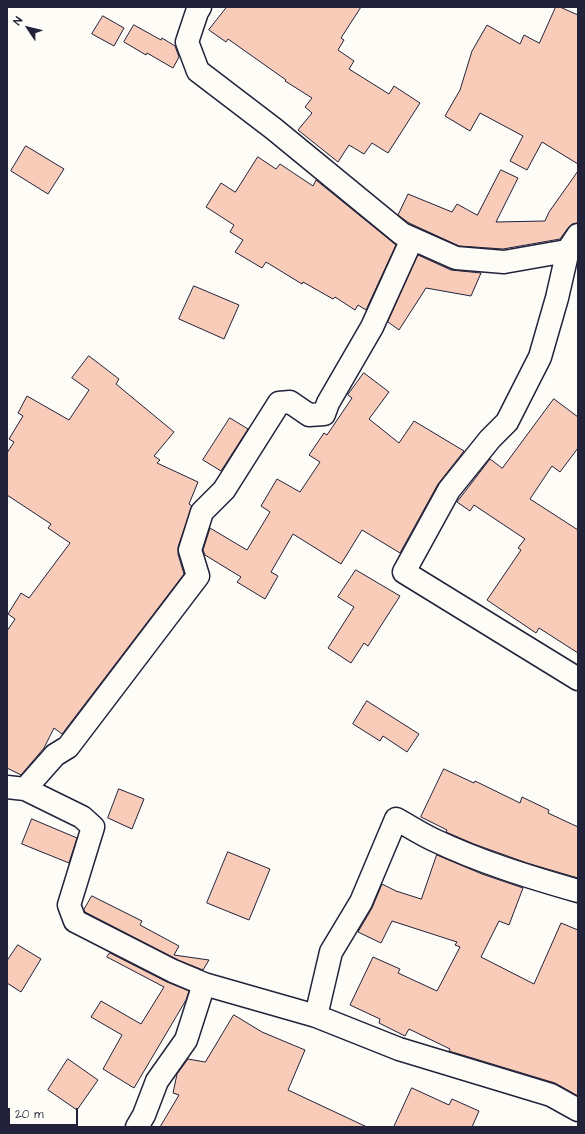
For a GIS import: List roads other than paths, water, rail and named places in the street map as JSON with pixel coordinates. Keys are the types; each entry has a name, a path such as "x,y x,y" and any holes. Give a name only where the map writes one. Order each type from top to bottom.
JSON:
{"street":[{"path":"200,7 187,42 198,71 274,129 402,234 456,258 504,262 575,245"},
{"path":"412,239 372,327 328,403 324,414 309,415 290,402 279,403 224,490 202,512 190,550 198,576 68,747 55,755 16,788 82,817 93,827 69,905 75,921 173,971 204,984 316,1016 400,1049 551,1096 578,1110"},
{"path":"575,245 557,298 540,357 507,422 490,439 449,490 404,572 578,679"},
{"path":"316,1016 331,952 361,902 396,819 434,840 480,859 528,877 578,891"},
{"path":"137,1127 144,1115 157,1081 186,1040 204,984"}]}
